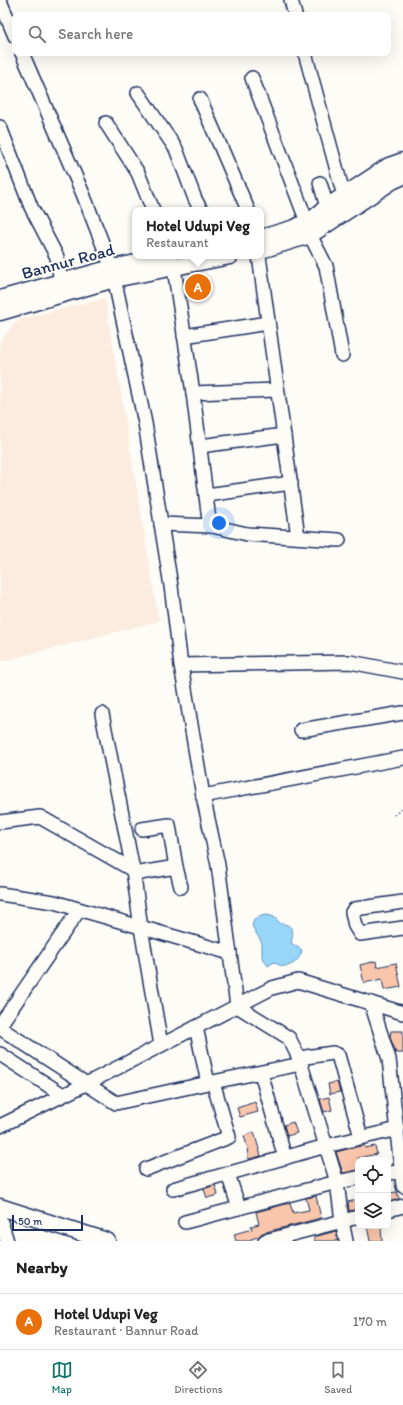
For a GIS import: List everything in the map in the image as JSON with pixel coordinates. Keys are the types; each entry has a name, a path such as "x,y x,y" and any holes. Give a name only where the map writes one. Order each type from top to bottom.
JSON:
{"main road":[{"path":"308,229 314,218 327,207 389,166 403,161"},
{"path":"264,249 308,229 403,176"},
{"path":"264,237 295,228 308,229"},
{"name":"Bannur Road","path":"0,299 61,282 113,274 170,259"},
{"path":"0,312 113,274"},
{"path":"0,1207 107,1241"},
{"path":"0,1218 73,1241"}],"street":[{"path":"291,0 294,12"},
{"path":"0,1 12,29"},
{"path":"23,56 83,194 113,274 146,423 171,586 181,665 203,796 218,865 237,1006"},
{"path":"306,56 344,196"},
{"path":"252,78 308,229 326,266 342,355"},
{"path":"138,93 176,149 199,207"},
{"path":"200,99 247,207"},
{"path":"106,123 138,173 152,207"},
{"path":"0,127 31,206 56,258 61,282"},
{"path":"320,183 327,207"},
{"path":"170,259 193,393 209,520 212,526"},
{"path":"259,259 298,537"},
{"path":"184,336 268,323"},
{"path":"193,393 277,390"},
{"path":"200,446 284,435"},
{"path":"207,495 291,483"},
{"path":"162,524 212,526 247,534 339,540"},
{"path":"181,665 350,662 403,672"},
{"path":"301,730 403,713"},
{"path":"102,714 134,872 140,928 161,1045"},
{"path":"203,796 403,758"},
{"path":"0,822 40,817 134,872 176,867"},
{"path":"142,829 169,825 181,887"},
{"path":"0,894 54,902 230,953"},
{"path":"403,902 355,909 352,912 354,926 360,934 403,928"},
{"path":"0,1025 78,910"},
{"path":"0,1126 86,1084 272,988 298,981 403,1013"},
{"path":"371,1003 390,1059 399,1109 398,1129 403,1186"},
{"path":"237,1006 288,1038 300,1061 337,1182 346,1241"},
{"path":"146,1169 229,1137 211,1082 196,1027"},
{"path":"0,1028 116,1103 262,1072 332,1053 338,1055 361,1137"},
{"path":"0,1054 63,1095"},
{"path":"262,1072 285,1158"},
{"path":"173,1189 326,1146 398,1129"},
{"path":"391,1172 402,1169"},
{"path":"228,1174 239,1208"},
{"path":"185,1222 355,1179"},
{"path":"391,1209 403,1206"},
{"path":"0,1218 7,1241"},
{"path":"265,1241 355,1218"}],"path":[{"path":"394,815 403,808"}],"shaded area":[{"path":"105,298 159,621 0,662 0,341 17,320"}],"water":[{"path":"268,915 274,917 281,924 291,927 293,936 291,943 302,950 300,956 293,964 282,966 274,962 268,966 262,957 262,943 252,926 254,920 260,916"}],"building":[{"path":"376,961 377,967 396,963 401,987 384,990 382,979 364,983 360,965"},
{"path":"391,1031 403,1031 403,1053 396,1053 390,1037"},
{"path":"337,1082 340,1092 330,1094 328,1084"},
{"path":"329,1097 332,1110 324,1112 320,1099"},
{"path":"255,1102 258,1112 240,1117 237,1108"},
{"path":"293,1122 297,1133 287,1136 284,1125"},
{"path":"254,1132 261,1156 249,1159 244,1136"},
{"path":"364,1145 365,1148 375,1146 377,1154 355,1157 355,1171 343,1173 336,1152"},
{"path":"215,1185 218,1195 207,1198 204,1189"},
{"path":"397,1192 399,1199 391,1201 391,1193"},
{"path":"316,1196 321,1218 262,1233 258,1237 251,1239 252,1241 236,1241 234,1234 252,1229 251,1226 259,1224 256,1212 290,1203 293,1213 309,1210 306,1198"},
{"path":"355,1200 355,1210 349,1211 348,1202"},
{"path":"368,1229 381,1229 382,1241 370,1241"},
{"path":"336,1231 338,1241 314,1241 314,1237"}],"place":[{"name":"Hotel Udupi Veg","path":"198,287"}]}
